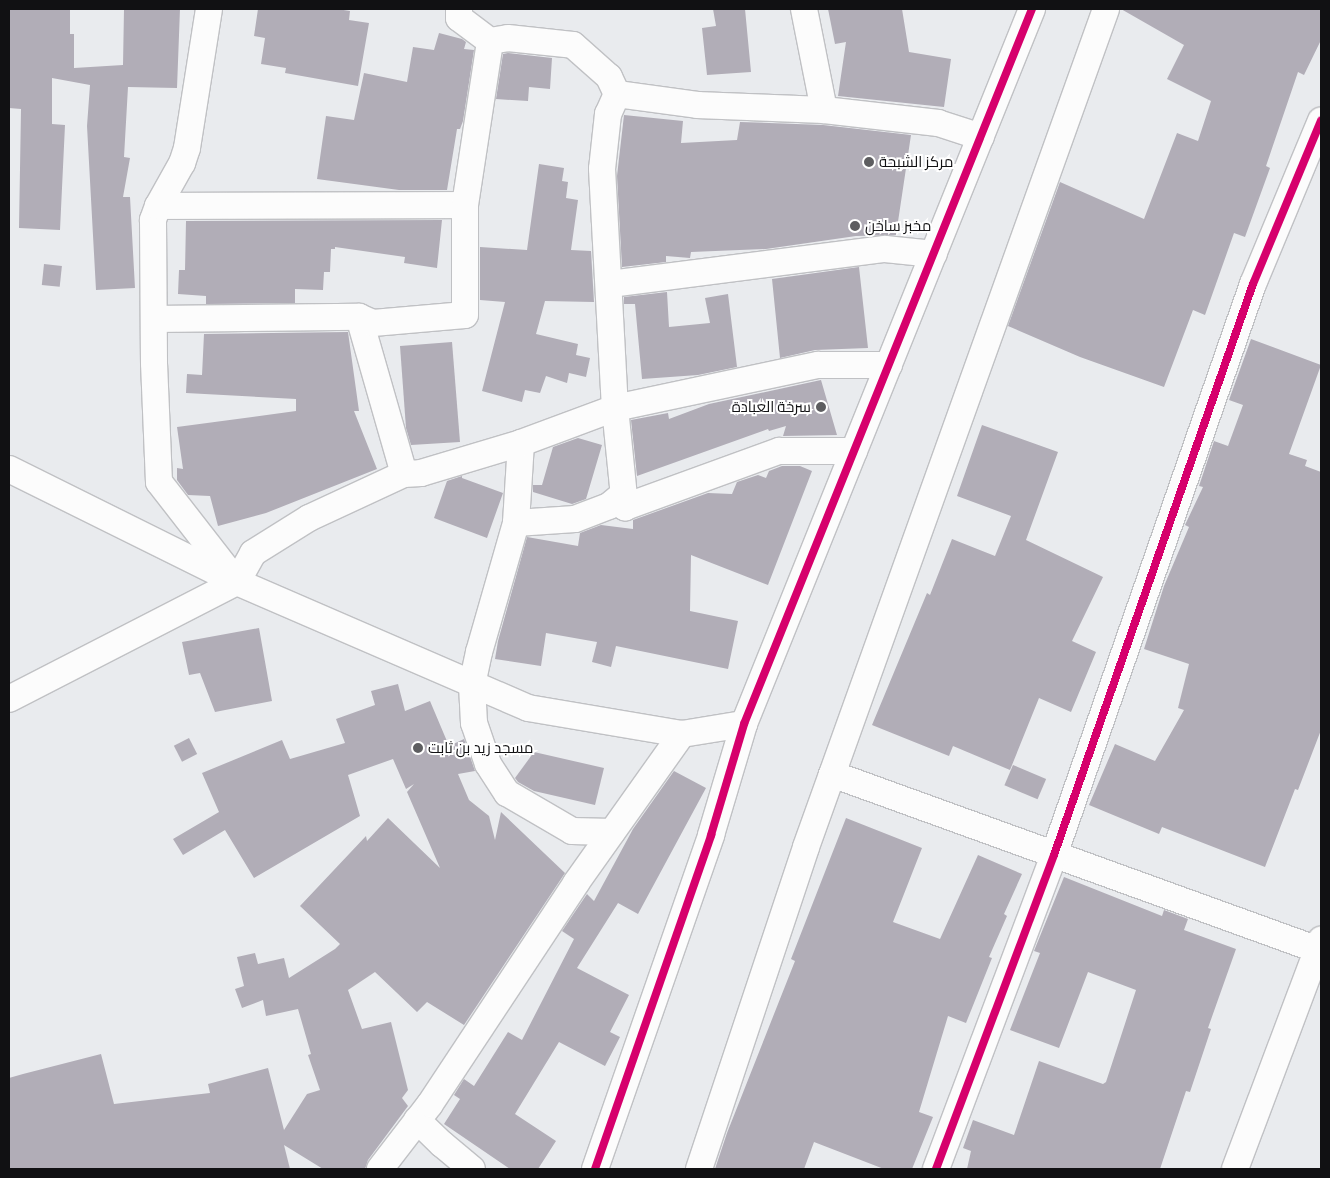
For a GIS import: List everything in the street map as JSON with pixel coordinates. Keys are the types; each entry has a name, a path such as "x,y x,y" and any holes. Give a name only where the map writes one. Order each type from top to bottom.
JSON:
{"street":[{"path":"209,9 187,148 182,163 158,206 153,220 159,482 237,582"},
{"path":"459,9 459,18 490,41 508,38 573,45 609,77 617,94 608,114 602,169 610,284 615,408 625,507"},
{"path":"804,9 824,110"},
{"path":"595,1169 711,835 744,724 1032,9"},
{"path":"699,1169 832,774 1106,9"},
{"path":"154,319 359,317 373,323 465,315 465,205 490,41"},
{"path":"617,94 697,105 824,110 938,123 981,137"},
{"path":"936,1169 1054,855 1253,284 1321,121"},
{"path":"158,206 465,205"},
{"path":"610,284 885,249 934,254"},
{"path":"359,317 404,474"},
{"path":"9,699 237,582 253,553 309,518 404,474 421,474 521,443 615,408 818,365 889,366"},
{"path":"521,443 516,523 479,652 472,685 474,723 488,764 507,792 572,831 612,832"},
{"path":"625,507 779,451 854,452"},
{"path":"9,469 237,582 528,708 682,734 744,724"},
{"path":"516,523 575,520 608,506 621,496 625,507"},
{"path":"380,1169 417,1120 612,832 682,734"},
{"path":"832,774 1054,855 1320,948 1310,1000 1235,1169"},
{"path":"417,1120 472,1169"}],"building":[{"path":"9,9 70,9 70,34 74,34 74,68 123,65 124,9 180,9 177,88 128,87 124,157 130,158 123,197 130,197 135,288 96,290 87,126 90,85 52,78 52,124 65,125 60,230 19,228 21,109 9,108"},
{"path":"258,9 337,9 350,11 349,20 369,23 358,86 285,73 286,68 261,64 265,38 254,36"},
{"path":"713,9 745,9 751,72 707,75 702,28 716,26"},
{"path":"828,9 902,9 909,52 951,59 944,107 838,96 846,42 835,44"},
{"path":"1121,9 1321,9 1321,40 1304,75 1298,72 1266,166 1270,168 1245,237 1234,233 1205,315 1193,310 1164,387 1080,357 1008,326 1060,182 1144,219 1177,133 1198,141 1211,101 1167,79 1184,45"},
{"path":"439,33 462,39 466,42 464,49 474,50 463,121 460,129 457,129 447,190 399,190 317,179 326,116 354,120 364,73 407,82 413,47 434,50"},
{"path":"503,54 552,58 550,89 529,87 528,101 496,99"},
{"path":"624,115 683,121 681,143 737,140 740,122 823,125 911,135 896,235 856,236 766,249 691,252 690,258 666,256 666,262 622,267 617,176"},
{"path":"539,164 564,168 562,181 568,182 566,198 578,200 571,250 591,251 594,302 545,301 536,334 578,344 576,355 590,358 586,377 569,373 567,383 546,376 540,393 525,390 522,402 482,391 505,302 480,300 480,247 527,250"},
{"path":"442,220 437,268 404,263 405,257 335,247 335,249 331,249 330,272 324,272 323,290 295,289 295,303 206,304 206,296 178,294 179,270 185,270 186,221"},
{"path":"44,264 62,266 60,287 42,285"},
{"path":"859,267 868,348 815,350 780,358 772,279"},
{"path":"667,292 669,327 710,323 705,298 728,294 737,367 698,375 642,379 635,304 624,304 624,297"},
{"path":"348,332 359,411 354,411 377,469 266,513 218,526 210,496 188,495 177,480 177,468 183,469 177,427 296,411 296,399 186,393 187,374 202,375 204,334"},
{"path":"1251,339 1321,365 1289,454 1307,460 1305,466 1321,472 1321,730 1298,790 1295,789 1265,867 1162,827 1159,834 1089,805 1115,744 1155,761 1184,710 1178,708 1189,664 1144,649 1164,586 1189,527 1185,525 1203,487 1199,486 1214,441 1228,446 1243,405 1229,400"},
{"path":"452,342 460,442 411,445 406,428 400,346"},
{"path":"821,380 837,435 783,436 786,426 769,431 768,429 637,476 631,420 668,413 669,419 709,404"},
{"path":"982,425 1058,452 1026,540 1103,577 1072,641 1096,652 1071,712 1039,698 1010,770 953,746 949,756 872,725 927,593 930,595 952,539 995,556 1011,516 957,496"},
{"path":"578,438 602,445 586,499 572,504 533,492 533,485 542,485 553,447"},
{"path":"782,466 800,466 812,471 768,585 691,555 690,611 738,621 728,669 616,646 611,667 592,662 597,642 546,633 541,666 495,659 498,641 527,537 578,546 580,533 601,525 633,529 633,520 708,493 732,494 737,482 758,475 766,478 769,471"},
{"path":"462,476 462,478 503,493 487,538 434,518 447,481"},
{"path":"259,628 272,701 215,712 200,673 189,675 182,642"},
{"path":"398,684 405,711 430,701 449,746 464,739 475,771 458,774 469,800 489,816 495,840 501,812 565,873 464,1025 427,1002 417,1012 375,972 348,990 362,1029 391,1022 408,1090 402,1098 408,1106 368,1160 365,1169 323,1169 284,1145 290,1169 9,1169 9,1078 101,1054 114,1104 210,1093 208,1084 268,1068 284,1130 307,1094 320,1090 308,1055 311,1054 298,1009 266,1016 263,1000 242,1008 235,989 244,986 237,957 255,953 258,964 284,958 289,978 335,949 340,944 300,906 366,836 367,841 388,818 440,868 407,792 414,784 406,789 393,759 348,775 360,816 254,878 225,830 183,855 173,839 219,812 202,773 282,740 290,759 345,743 336,719 375,705 371,691"},
{"path":"189,738 197,754 182,762 174,746"},
{"path":"534,752 604,768 595,805 534,791 518,782 515,778"},
{"path":"1013,765 1046,779 1038,799 1004,785"},
{"path":"674,771 706,788 638,914 618,903 577,968 629,995 610,1032 620,1037 605,1066 559,1042 515,1114 556,1141 538,1169 510,1169 444,1124 460,1099 454,1095 464,1079 474,1086 508,1032 522,1040 574,939 562,931 587,894 594,901 633,829"},
{"path":"846,818 922,848 893,922 940,939 978,855 1022,874 1004,914 1007,916 989,957 992,958 966,1023 948,1016 919,1112 933,1117 912,1169 884,1169 814,1142 804,1169 715,1169 727,1133 795,961 791,959"},
{"path":"1064,877 1162,916 1164,910 1188,919 1184,930 1236,949 1208,1028 1211,1029 1190,1092 1186,1091 1160,1169 967,1169 971,1151 963,1148 973,1120 1014,1135 1039,1061 1103,1084 1106,1082 1136,990 1088,972 1059,1048 1010,1030 1040,953 1034,951"}],"cycle path":[{"path":"595,1169 711,835 744,724 1032,9"},
{"path":"936,1169 1054,855 1253,284 1321,121"}],"place":[{"name":"مركز الشبحة","path":"869,162"},
{"name":"مخبز ساخن","path":"855,226"},
{"name":"سرخة العبادة","path":"821,407"},
{"name":"مسجد زيد بن ثابت","path":"418,748"}]}
